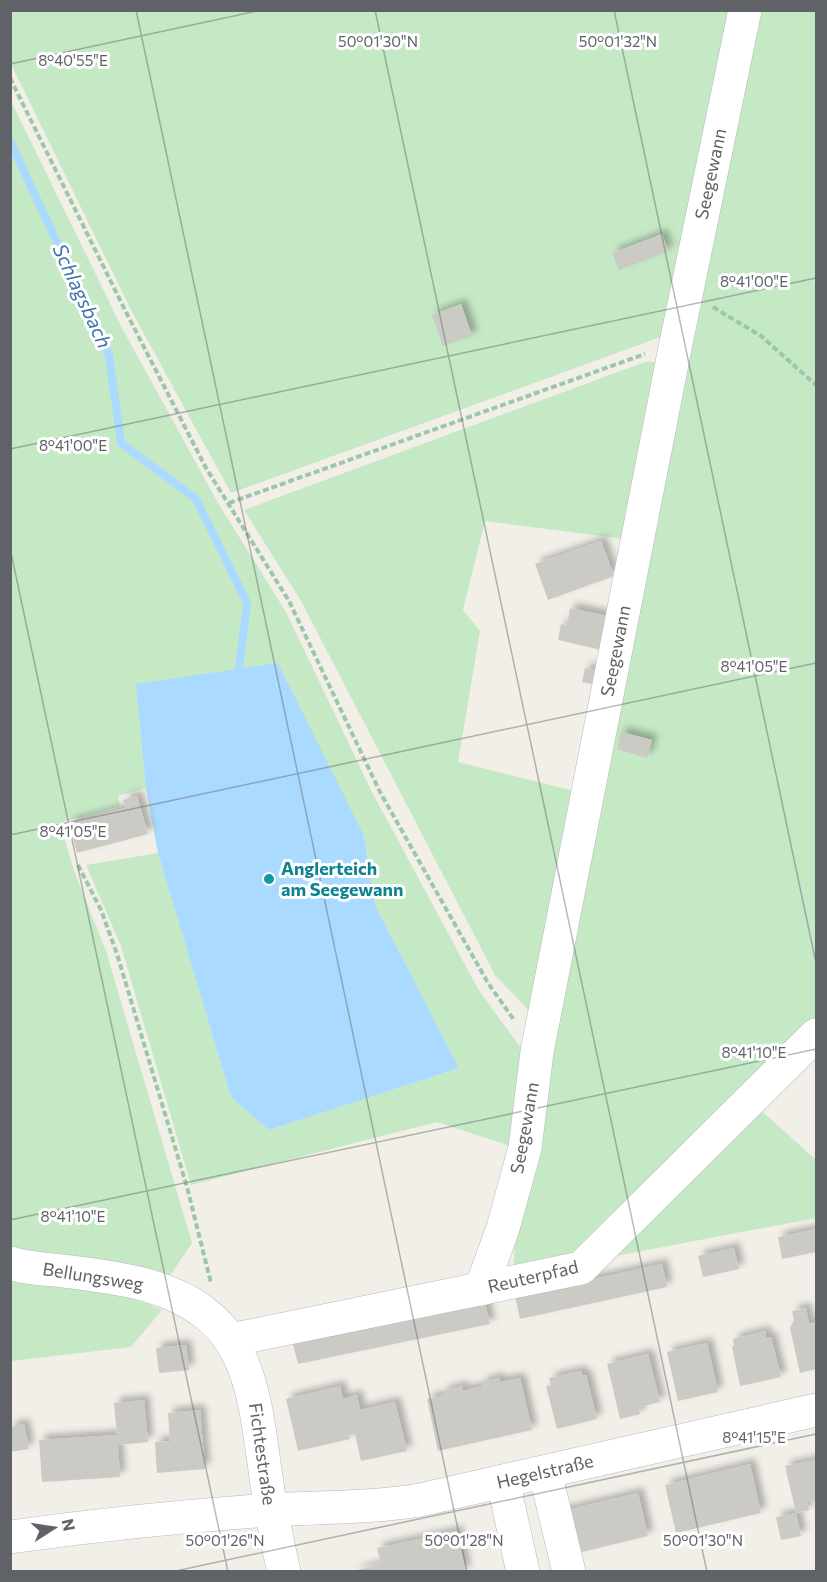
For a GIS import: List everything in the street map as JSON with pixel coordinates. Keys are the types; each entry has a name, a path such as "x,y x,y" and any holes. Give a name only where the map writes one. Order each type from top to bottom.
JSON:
{"street":[{"name":"Seegewann","path":"481,1289 503,1228 525,1148 537,1052 675,348 745,10"},
{"name":"Reuterpfad","path":"231,1340 581,1268 816,1035"},
{"name":"Bellungsweg","path":"10,1263 117,1278 148,1286 195,1306 222,1329 231,1340"},
{"name":"Fichtestraße","path":"231,1340 248,1375 256,1405 270,1510 284,1572"},
{"name":"Hegelstraße","path":"10,1537 270,1510 393,1504 816,1410"},
{"path":"544,1472 569,1572"},
{"path":"503,1481 523,1572"}],"path":[{"path":"10,78 206,468 289,601 380,792 488,982 537,1052"},
{"path":"687,291 761,336 816,385"},
{"path":"229,503 652,351 675,348"},
{"path":"78,866 101,910 117,954 187,1187 213,1289"}],"green space":[{"path":"11,11 731,11 669,334 231,493 132,312 11,64"},
{"path":"754,11 816,11 816,1020 577,1264 513,1277 515,1236"},
{"path":"11,101 121,326 218,503 286,612 371,790 478,989 526,1055 516,1148 437,1122 191,1185 121,946 86,865 158,853 231,1097 269,1130 459,1068 375,905 364,836 137,684 146,788 118,796 120,806 60,823 74,871 106,951 192,1243 167,1280 11,1250"},
{"path":"645,362 660,362 632,540 485,521 463,610 480,631 458,762 582,793 537,1019 495,975 301,601 244,510"},
{"path":"755,1105 816,1160 816,1218 600,1259"},
{"path":"10,1274 111,1289 162,1310 131,1347 11,1361"}],"water":[{"name":"Anglerteich am Seegewann","path":"278,663 364,836 375,905 459,1068 269,1130 231,1097 158,853 146,788 136,684"}],"building":[{"path":"662,234 668,251 619,270 612,253"},
{"path":"461,304 472,336 443,346 432,315"},
{"path":"601,541 614,576 548,600 535,564"},
{"path":"570,608 612,617 605,651 558,640 561,624 567,626"},
{"path":"585,668 599,671 596,685 582,682"},
{"path":"621,732 652,740 647,758 617,749"},
{"path":"137,796 148,834 77,853 69,823 126,808 123,800"},
{"path":"816,1229 816,1252 782,1259 778,1237"},
{"path":"734,1248 739,1269 703,1277 698,1256"},
{"path":"662,1264 667,1287 520,1319 515,1296"},
{"path":"485,1303 490,1324 298,1364 293,1344"},
{"path":"806,1308 809,1324 816,1322 816,1369 800,1373 790,1328 794,1320 792,1311"},
{"path":"765,1331 766,1338 771,1337 781,1377 740,1386 732,1346 734,1346 733,1339"},
{"path":"707,1343 718,1392 678,1401 667,1352"},
{"path":"186,1345 189,1370 159,1373 156,1348"},
{"path":"648,1354 660,1402 639,1407 640,1414 620,1419 607,1364"},
{"path":"581,1371 583,1376 586,1375 597,1419 557,1429 546,1386 551,1385 549,1378"},
{"path":"499,1378 500,1382 520,1378 532,1430 438,1451 427,1399 444,1395 443,1391 462,1386 463,1391 483,1386 482,1382"},
{"path":"340,1386 343,1399 357,1395 360,1410 395,1402 407,1451 361,1461 355,1434 349,1435 350,1439 298,1451 286,1399"},
{"path":"144,1400 148,1442 118,1445 120,1477 42,1482 39,1440 117,1435 114,1403"},
{"path":"200,1410 205,1469 157,1473 155,1442 170,1441 168,1413"},
{"path":"24,1424 29,1449 10,1452 10,1427"},
{"path":"816,1460 816,1500 807,1502 809,1510 796,1513 785,1466"},
{"path":"750,1464 761,1513 676,1533 665,1485"},
{"path":"638,1493 648,1536 569,1555 558,1512"},
{"path":"796,1513 801,1536 781,1540 776,1517"},
{"path":"457,1531 466,1572 349,1572 381,1564 377,1548"}],"waterway":[{"name":"Schlagsbach","path":"10,141 109,355 121,443 196,499 247,603 239,669"}],"place":[{"name":"Anglerteich am Seegewann","path":"269,879"}]}
